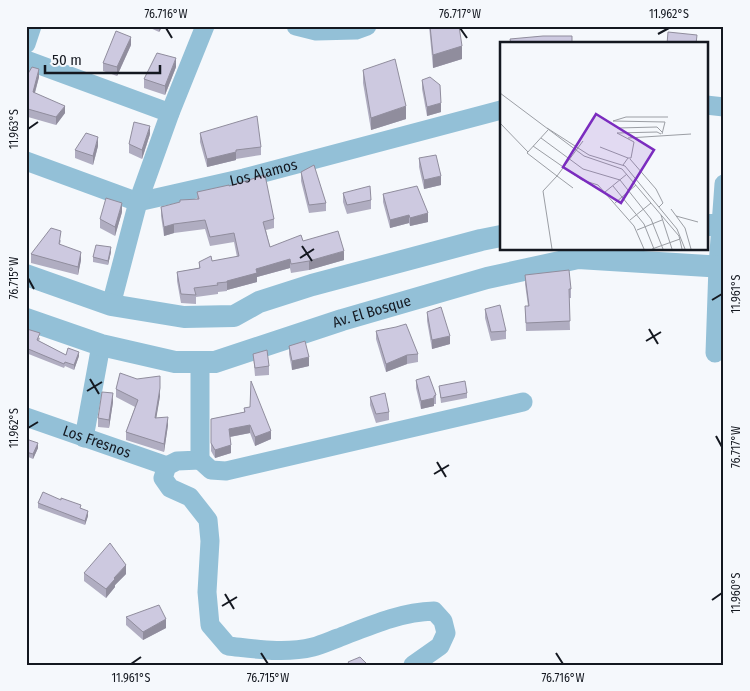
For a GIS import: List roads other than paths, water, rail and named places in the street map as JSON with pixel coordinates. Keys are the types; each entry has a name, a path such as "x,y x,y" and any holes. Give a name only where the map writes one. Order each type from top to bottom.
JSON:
{"street":[{"path":"26,44 32,26"},
{"path":"111,306 138,202 170,113 205,26"},
{"path":"296,26 316,31 356,30 367,26"},
{"path":"26,60 170,113"},
{"path":"708,105 724,107"},
{"name":"Los Alamos","path":"138,202 244,178 500,110"},
{"path":"26,161 138,202"},
{"path":"715,353 721,267 717,225 724,184"},
{"path":"26,275 111,306 184,317 234,316 259,302 312,285 500,236"},
{"name":"Av. El Bosque","path":"26,319 101,345 175,362 215,362 342,320 487,278 578,258 721,267"},
{"path":"84,438 101,345"},
{"path":"200,362 200,460"},
{"path":"413,665 440,646 446,633 443,621 434,611 419,612 379,622 314,647 291,651 228,646 210,625 207,592 210,541 208,520 190,497 170,488 162,478 167,466 178,461 200,460 211,470 226,471 522,402"},
{"name":"Los Fresnos","path":"26,416 167,466"},
{"path":"290,665 314,647"}]}
